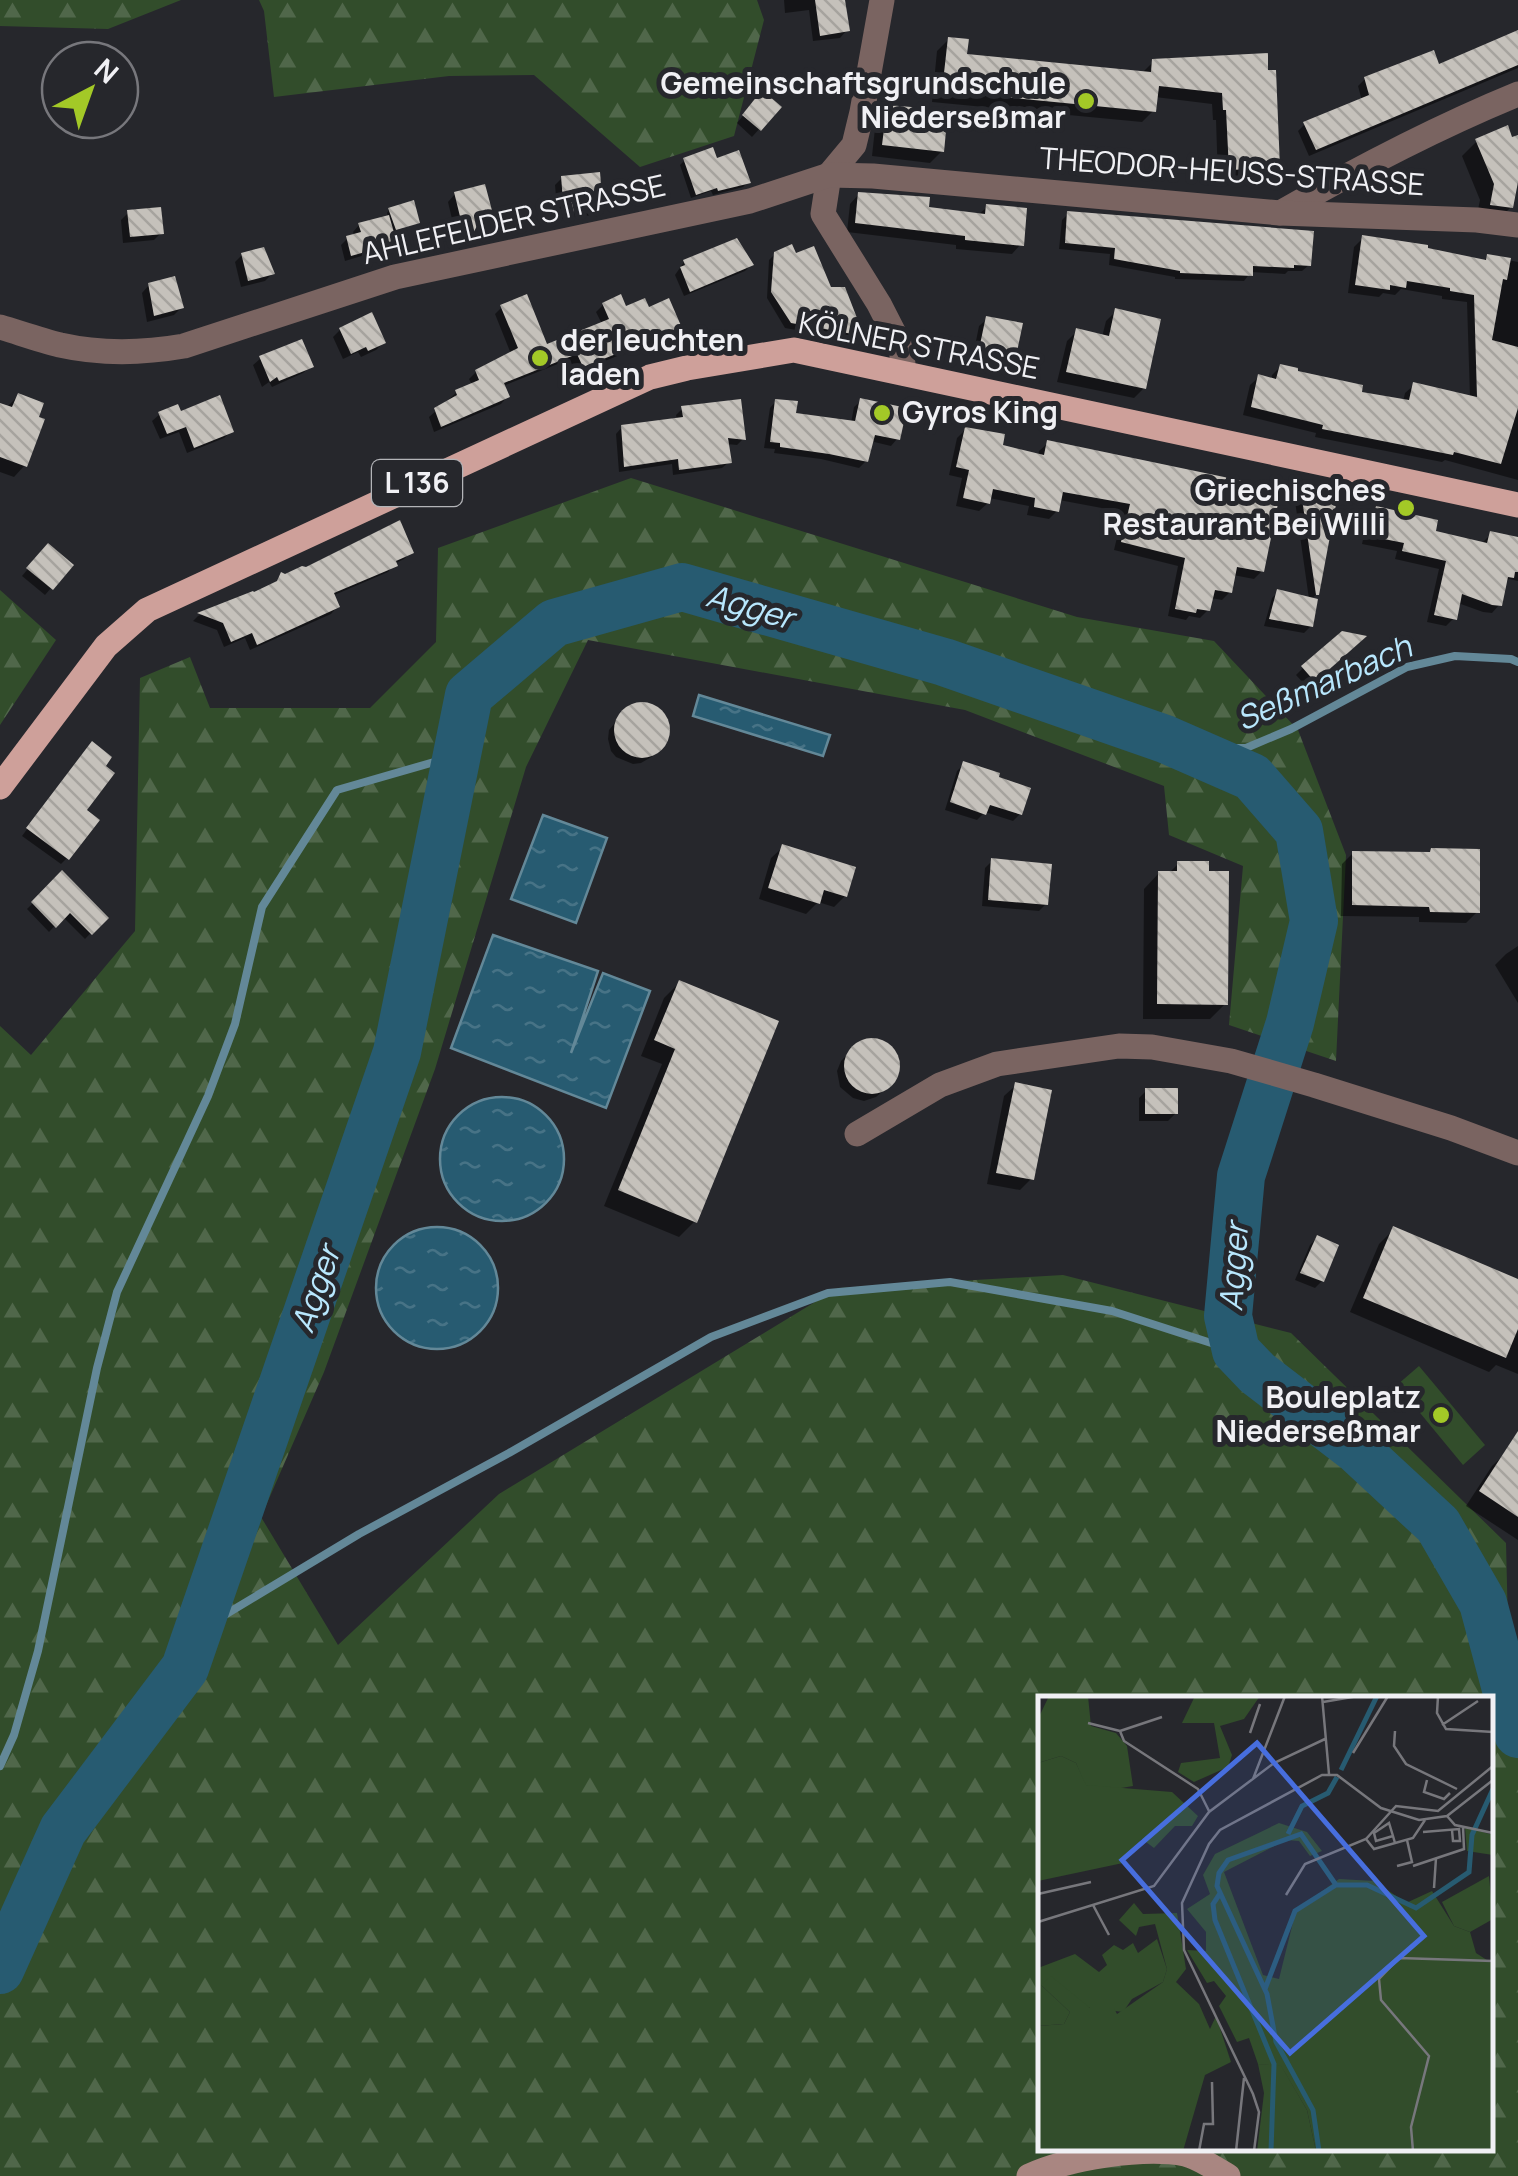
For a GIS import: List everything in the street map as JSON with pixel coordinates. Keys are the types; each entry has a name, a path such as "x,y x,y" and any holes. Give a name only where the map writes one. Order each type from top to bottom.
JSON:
{"main road":[{"name":"KÖLNER STRASSE","path":"4,781 106,646 147,610 650,377 687,368 794,350 1518,505"},
{"path":"1029,2176 1053,2165 1128,2152 1187,2154 1228,2176"}],"street":[{"path":"882,0 854,145 829,176 823,214 901,347 904,373"},
{"path":"1280,213 1364,165 1518,94"},
{"name":"THEODOR-HEUSS-STRASSE","path":"829,176 874,176 1280,213 1518,224"},
{"name":"AHLEFELDER STRASSE","path":"0,327 62,346 152,352 184,346 395,276 750,202 829,176"},
{"path":"857,1134 940,1085 997,1064 1119,1046 1152,1046 1231,1061 1314,1085 1518,1153"}],"green space":[{"path":"0,0 181,0 108,29 0,26"},
{"path":"259,0 757,0 764,20 734,136 640,167 534,75 449,76 274,97 264,11"},
{"path":"631,478 1077,617 1214,641 1298,730 1346,855 1336,1061 1229,1025 1243,866 1169,835 1164,786 965,710 588,640 526,767 435,1069 324,1372 261,1517 338,1645 499,1494 838,1288 1063,1275 1291,1333 1506,1543 1508,1628 1518,1685 1518,2176 0,2176 0,1026 31,1055 135,931 140,678 190,657 210,708 370,708 436,642 438,548"},
{"path":"0,590 56,640 0,725"},
{"name":"Bouleplatz Niederseßmar","path":"1419,1366 1485,1445 1463,1465 1397,1385"}],"water":[{"path":"699,695 830,735 823,756 693,716"},
{"path":"543,815 607,838 576,923 511,899"},
{"path":"493,935 598,971 571,1053 603,973 650,991 606,1108 451,1048"},
{"path":"502,1097 526,1102 546,1115 559,1135 564,1159 559,1183 546,1203 526,1216 502,1221 478,1216 458,1203 445,1183 440,1159 445,1135 458,1115 478,1102"},
{"path":"437,1227 460,1231 480,1245 494,1265 498,1288 494,1311 480,1331 460,1345 437,1349 414,1345 394,1331 380,1311 376,1288 380,1265 394,1245 414,1231"}],"building":[{"path":"815,0 845,0 850,31 820,36"},
{"path":"1518,30 1518,65 1316,150 1303,122 1369,95 1364,77 1434,50 1439,64"},
{"path":"948,37 969,39 967,54 1151,72 1152,59 1268,53 1268,70 1276,70 1280,168 1229,170 1222,93 1159,86 1156,112 942,91"},
{"path":"762,90 782,107 761,131 742,115"},
{"path":"887,105 948,110 944,152 882,145"},
{"path":"1508,125 1512,137 1518,135 1518,182 1513,208 1490,205 1494,184 1475,139"},
{"path":"713,147 717,158 739,150 751,183 696,195 683,158"},
{"path":"600,172 603,208 564,213 561,176"},
{"path":"485,184 494,218 479,222 467,245 454,192"},
{"path":"858,192 930,197 929,207 985,214 986,204 1027,208 1024,246 855,223"},
{"path":"414,200 420,223 396,230 388,208"},
{"path":"161,207 164,234 130,237 127,210"},
{"path":"1067,211 1314,231 1311,266 1253,266 1253,276 1180,273 1114,259 1115,248 1065,243"},
{"path":"389,215 397,243 351,256 346,236 361,232 358,223"},
{"path":"1362,235 1428,245 1486,260 1487,254 1511,258 1507,280 1503,279 1492,340 1518,347 1518,408 1501,464 1322,429 1323,425 1251,407 1258,374 1276,379 1280,364 1363,385 1362,392 1409,400 1413,382 1477,397 1474,295 1407,281 1406,288 1390,285 1390,290 1355,285"},
{"path":"737,238 754,265 690,292 680,267 685,265 683,260"},
{"path":"792,244 796,253 814,246 831,287 845,287 864,336 791,323 771,292 774,252"},
{"path":"264,247 275,274 248,281 241,253"},
{"path":"175,276 184,308 154,316 148,283"},
{"path":"527,294 547,344 609,319 602,303 621,294 626,306 645,298 649,307 669,298 682,328 583,367 577,354 504,383 510,397 441,427 434,408 457,395 455,390 479,380 475,370 518,348 500,305"},
{"path":"1115,308 1161,319 1146,389 1066,372 1076,328 1109,336"},
{"path":"372,312 386,343 351,354 339,328"},
{"path":"986,316 1023,323 1015,361 978,354"},
{"path":"302,339 314,367 270,382 259,356"},
{"path":"18,393 44,403 39,417 45,419 27,467 0,457 0,403 12,407"},
{"path":"220,395 234,432 194,448 186,427 167,434 158,412 178,404 181,411"},
{"path":"860,398 907,408 900,440 875,435 868,462 770,442 775,399 798,401 796,413 855,421"},
{"path":"741,399 746,440 728,438 732,463 679,470 678,459 624,467 621,425 683,417 681,406"},
{"path":"965,427 1005,434 1003,445 1044,455 1047,440 1281,489 1264,572 1237,567 1232,593 1215,590 1210,611 1175,609 1185,558 1121,542 1130,504 1063,492 1059,512 1034,507 1035,498 993,489 990,504 963,498 969,470 956,467"},
{"path":"1301,492 1337,499 1319,595 1316,595"},
{"path":"1376,506 1438,520 1436,531 1487,543 1490,531 1518,537 1518,572 1514,578 1508,577 1502,606 1462,594 1457,620 1434,615 1446,561 1402,551 1404,543 1369,536"},
{"path":"400,520 414,553 396,561 398,566 334,593 340,607 257,645 252,633 231,642 223,623 197,613 254,592 277,581 281,572 306,567"},
{"path":"48,543 74,565 53,590 26,568"},
{"path":"1277,589 1318,599 1313,627 1269,619"},
{"path":"1342,631 1367,636 1315,682 1301,666"},
{"path":"642,702 662,710 670,730 662,750 642,758 622,750 614,730 622,710"},
{"path":"92,741 112,757 106,766 115,773 87,810 100,820 69,860 26,828"},
{"path":"963,761 1031,788 1022,815 990,805 986,815 950,802"},
{"path":"782,844 856,867 847,897 824,890 820,904 768,888"},
{"path":"1431,848 1480,849 1480,913 1352,905 1352,851 1430,852"},
{"path":"991,858 1052,864 1048,905 988,900"},
{"path":"1177,861 1209,861 1209,871 1229,871 1228,1005 1157,1004 1158,871 1177,871"},
{"path":"62,870 109,918 92,935 70,913 56,928 31,902"},
{"path":"679,980 779,1021 697,1223 618,1190 675,1049 654,1040"},
{"path":"872,1038 892,1046 900,1066 892,1086 872,1094 852,1086 844,1066 852,1046"},
{"path":"1015,1082 1052,1090 1034,1180 996,1173"},
{"path":"1145,1088 1178,1088 1178,1114 1145,1114"},
{"path":"1393,1226 1518,1279 1518,1329 1506,1358 1363,1298"},
{"path":"1317,1235 1339,1245 1324,1282 1300,1273"},
{"path":"1518,1431 1518,1517 1479,1491"}],"waterway":[{"name":"Agger","path":"0,1970 63,1830 185,1668 397,1052 469,695 554,623 682,587 944,662 1165,739 1252,777 1299,831 1314,921 1290,1023 1241,1176 1228,1316 1236,1351 1257,1373 1356,1449 1438,1525 1483,1603 1518,1734"},
{"name":"Seßmarbach","path":"1211,760 1291,729 1407,667 1455,656 1518,662"},
{"path":"0,1766 14,1735 38,1651 97,1368 117,1292 208,1096 235,1024 262,907 337,790 455,756"},
{"path":"198,1631 359,1534 711,1337 828,1293 950,1282 1112,1311 1236,1351"}],"place":[{"name":"Gemeinschaftsgrundschule Niederseßmar","path":"1086,101"},
{"name":"der leuchten laden","path":"540,358"},
{"name":"Gyros King","path":"882,413"},
{"name":"Griechisches Restaurant Bei Willi","path":"1406,508"},
{"name":"Bouleplatz Niederseßmar","path":"1441,1415"}]}
